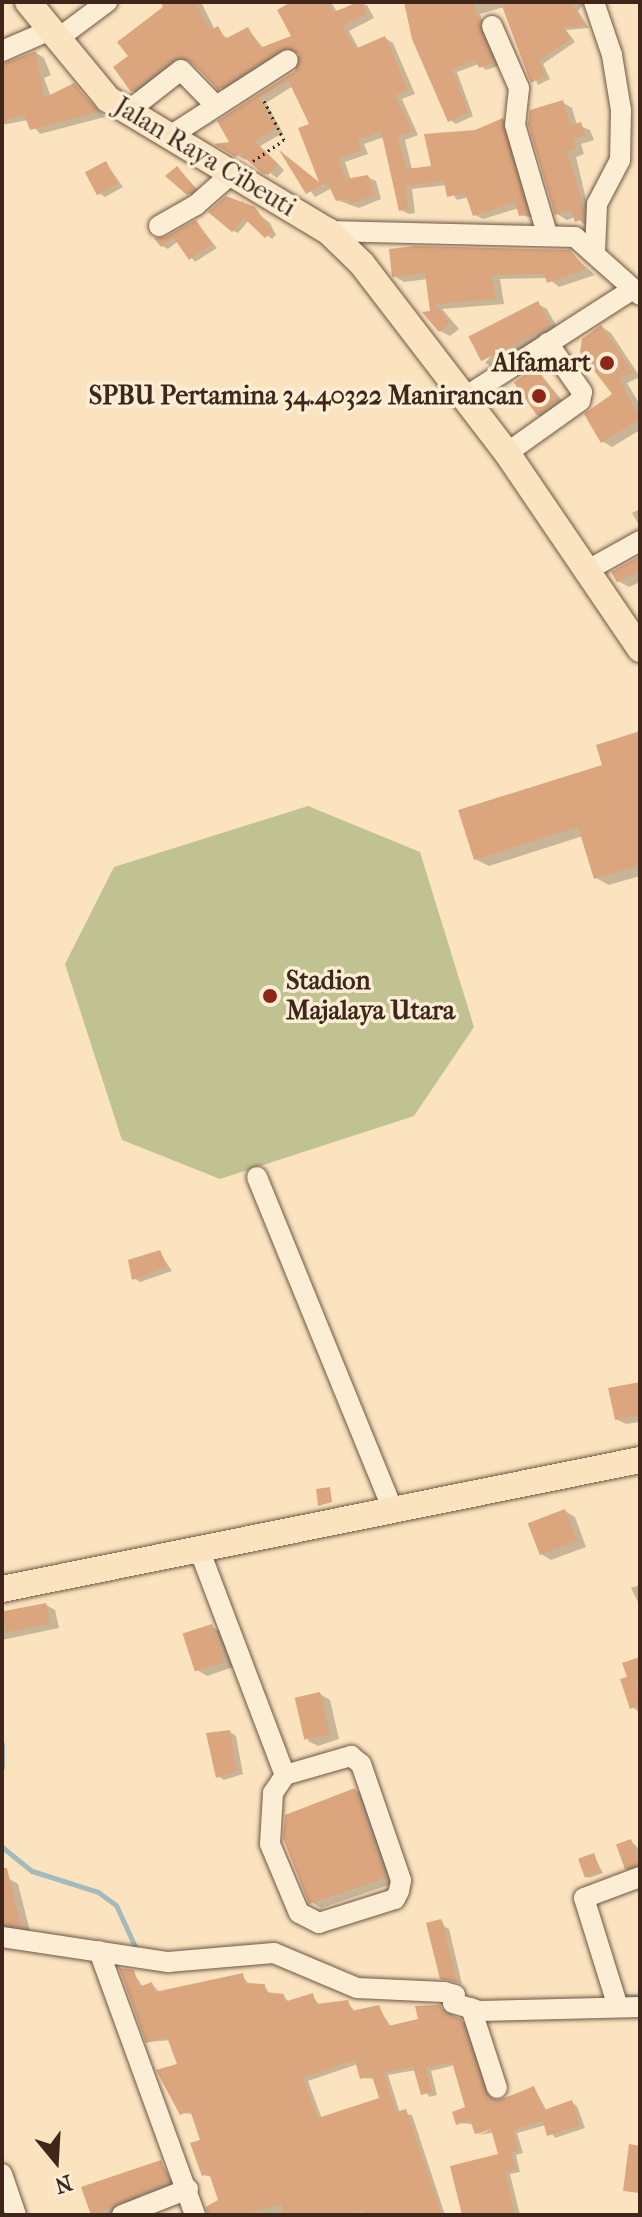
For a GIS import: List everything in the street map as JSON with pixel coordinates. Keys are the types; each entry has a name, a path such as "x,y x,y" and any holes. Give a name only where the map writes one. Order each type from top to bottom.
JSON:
{"main road":[{"name":"Jalan Raya Cibeuti","path":"32,4 52,36 108,99 230,175 328,231 362,264 507,453 640,649"},
{"path":"2,1604 393,1510 640,1460"},
{"path":"2,1589 640,1477"}],"street":[{"path":"2,51 52,36 107,2"},
{"path":"594,2 612,55 621,110 620,160 597,204 595,251"},
{"path":"492,26 519,88 515,125 547,234"},
{"path":"170,136 288,60"},
{"path":"127,112 181,70 215,105"},
{"path":"159,226 196,205 230,175"},
{"path":"328,231 575,237 595,251 637,292 548,343 465,397"},
{"path":"507,453 580,401 582,392 548,343"},
{"path":"586,571 640,541"},
{"path":"257,1177 393,1510"},
{"path":"201,1556 285,1775"},
{"path":"357,1758 401,1880 395,1899 319,1923 299,1913 270,1844 273,1793 285,1775 357,1758"},
{"path":"615,1995 584,1898 640,1877"},
{"path":"2,1937 168,1962 274,1953 357,1988 444,1992 455,1995 453,2003 471,2008 525,2012 615,1995 640,2007"},
{"path":"99,1951 195,2215"},
{"path":"471,2008 497,2088"},
{"path":"2,2174 16,2215"},
{"path":"122,2215 188,2189"}],"path":[{"path":"230,175 284,140 253,81"}],"green space":[{"name":"Stadion Majalaya Utara","path":"308,806 420,852 474,1027 414,1116 220,1179 122,1140 65,964 114,867"}],"building":[{"path":"161,2 194,2 211,30 218,26 225,39 248,27 260,48 291,36 277,10 291,2 327,2 333,12 361,2 367,13 342,26 355,49 385,36 408,90 395,95 412,131 398,136 406,169 431,166 424,134 475,130 503,118 528,214 519,216 515,202 473,216 465,193 447,197 444,181 405,186 408,209 399,211 381,131 358,140 361,150 338,158 346,179 368,175 375,195 349,205 347,198 336,201 327,182 306,194 279,150 319,182 298,128 309,124 288,80 259,98 277,128 254,141 278,164 268,175 262,173 239,153 236,157 214,144 229,142 217,121 295,71 299,54 282,49 218,90 190,60 178,57 131,92 113,67 128,56 117,42 163,7"},
{"path":"404,2 473,2 493,63 479,68 476,60 452,69 468,112 448,122 412,39"},
{"path":"513,2 570,2 585,26 563,27 571,39 539,61 545,76 531,83 502,6"},
{"path":"36,51 44,98 74,83 98,112 30,130 24,114 2,122 2,64"},
{"path":"563,100 570,125 581,122 585,135 573,139 576,149 567,151 584,209 583,219 575,222 571,210 555,215 528,124 530,110"},
{"path":"106,161 118,184 97,195 85,172"},
{"path":"177,166 195,188 187,195 165,176"},
{"path":"226,196 255,207 272,232 265,238 244,218 232,232 208,212"},
{"path":"196,220 212,244 189,260 174,238 161,247 154,238 165,237"},
{"path":"415,246 570,250 586,269 547,283 544,274 491,275 496,299 435,304 450,323 439,332 422,312 430,311 425,273 392,277 389,249"},
{"path":"538,301 551,326 481,361 469,336"},
{"path":"601,325 633,373 619,378 640,419 601,443 584,414 612,394 580,352 582,339"},
{"name":"SPBU Pertamina 34.40322 Manirancan","path":"536,367 559,400 537,415 514,382"},
{"path":"640,556 640,571 617,582 611,572"},
{"path":"640,731 640,865 594,879 578,827 474,860 458,810 602,765 596,745"},
{"path":"160,1250 167,1267 132,1280 128,1260"},
{"path":"640,1382 640,1415 615,1420 608,1388"},
{"path":"330,1487 332,1502 318,1506 316,1489"},
{"path":"565,1509 577,1541 540,1555 528,1523"},
{"path":"46,1603 50,1624 6,1632 2,1612"},
{"path":"212,1624 224,1662 195,1672 183,1634"},
{"path":"640,1657 640,1679 636,1681 640,1705 630,1709 620,1679 627,1677 622,1663"},
{"path":"320,1692 330,1734 304,1740 295,1698"},
{"path":"230,1730 237,1771 216,1778 206,1733"},
{"path":"355,1788 386,1878 309,1904 283,1838 285,1815"},
{"path":"631,1839 640,1864 625,1870 616,1844"},
{"path":"594,1853 601,1872 585,1878 578,1859"},
{"path":"2,1868 7,1868 21,1927 2,1924"},
{"path":"441,1919 457,1982 440,1979 426,1923"},
{"path":"119,1968 134,1970 139,1987 152,1982 155,1992 243,1973 245,1983 265,1984 265,1992 284,1994 284,2002 313,1993 316,2004 348,2000 351,2011 379,2005 388,2026 418,2019 415,2006 440,2005 444,2013 461,2019 489,2098 500,2100 534,2086 544,2110 572,2100 580,2125 547,2136 543,2121 513,2130 518,2150 511,2152 516,2169 505,2172 515,2215 462,2215 450,2166 498,2154 491,2129 475,2134 470,2120 456,2125 452,2112 465,2107 452,2062 426,2068 432,2092 421,2095 413,2067 384,2072 396,2112 406,2109 442,2215 364,2215 362,2210 345,2215 284,2215 281,2204 241,2215 208,2215 206,2207 218,2200 209,2173 202,2176 190,2143 200,2140 190,2110 180,2115 156,2070 177,2064 167,2037 146,2043","holes":["355,2060 360,2079 372,2076 379,2098 318,2118 303,2078"]},
{"path":"629,2144 640,2146 640,2193 623,2191"},
{"path":"161,2160 169,2182 91,2215 81,2187"}],"waterway":[{"path":"2,1744 2,1767"},
{"path":"2,1847 32,1871 98,1892 116,1905 138,1953"},
{"path":"619,1996 640,1997"}],"place":[{"name":"Alfamart","path":"607,363"},
{"name":"SPBU Pertamina 34.40322 Manirancan","path":"539,396"},
{"name":"Stadion Majalaya Utara","path":"270,996"}]}
